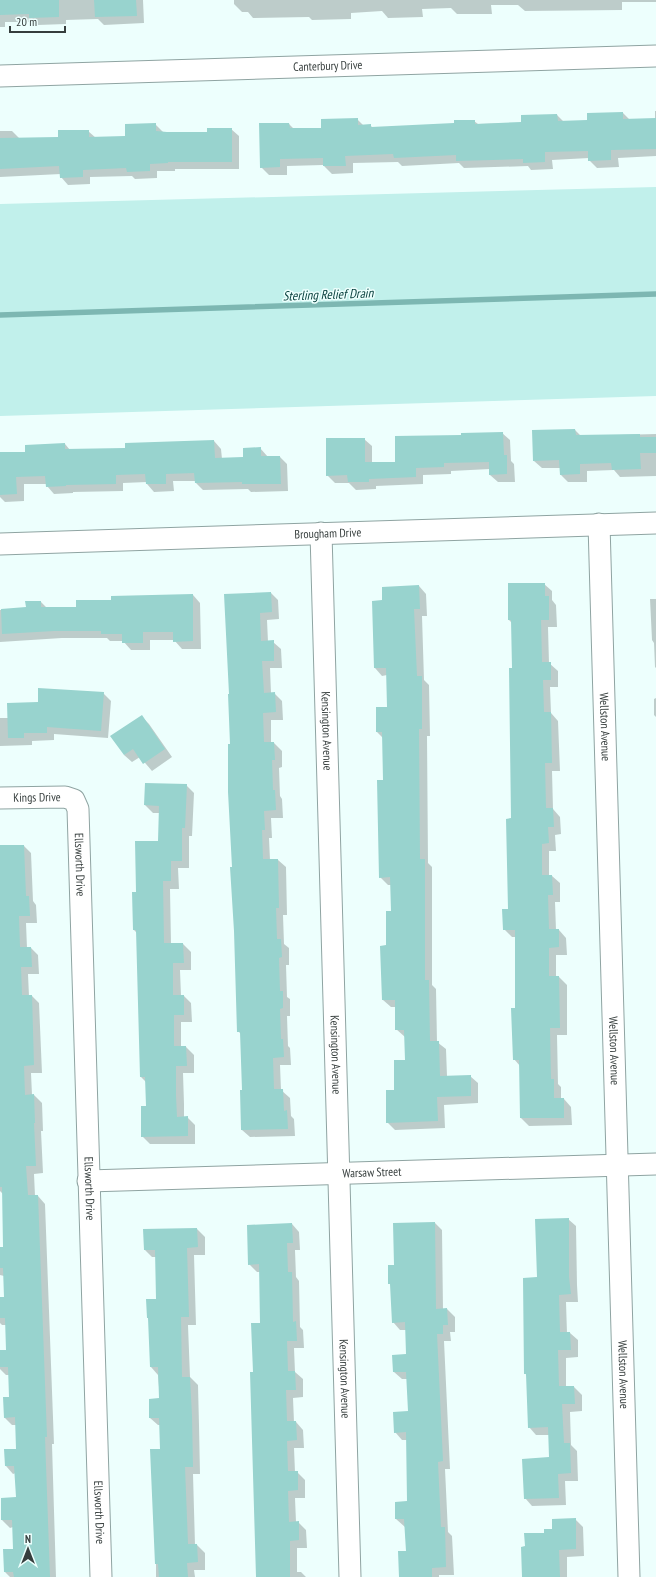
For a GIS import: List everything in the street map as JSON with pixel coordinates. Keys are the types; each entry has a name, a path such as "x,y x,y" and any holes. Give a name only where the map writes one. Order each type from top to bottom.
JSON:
{"street":[{"name":"Canterbury Drive","path":"0,76 656,56"},
{"name":"Brougham Drive","path":"0,544 656,523"},
{"name":"Wellston Avenue","path":"599,524 629,1577"},
{"name":"Kensington Avenue","path":"321,533 350,1577"},
{"name":"Kings Drive","path":"0,798 55,796 66,797 74,800"},
{"name":"Ellsworth Drive","path":"74,800 78,809 79,819 88,1181 101,1577"},
{"name":"Warsaw Street","path":"88,1181 656,1164"}],"shaded area":[{"name":"Sterling Relief Drain","path":"656,187 656,396 0,416 0,204"}],"building":[{"path":"0,0 59,0 59,17 29,18 29,14 0,15"},
{"path":"94,0 136,0 137,16 95,17"},
{"path":"623,112 623,119 656,118 656,149 611,150 611,160 588,161 588,151 545,152 545,162 523,163 523,159 456,161 456,155 394,158 393,154 345,156 346,166 323,166 323,158 280,159 280,167 260,168 259,123 289,123 290,128 321,128 321,119 358,118 358,125 371,124 371,127 454,123 454,120 475,120 475,124 521,122 521,115 557,114 558,121 587,120 587,113"},
{"path":"156,123 156,131 167,132 207,132 207,128 232,128 232,162 168,162 150,164 150,171 127,172 126,168 83,170 83,177 60,178 59,166 0,169 0,138 58,137 58,130 89,130 89,137 125,136 125,124"},
{"path":"575,429 576,435 640,434 640,437 656,437 656,453 640,453 641,469 612,470 611,463 580,464 580,474 560,475 559,460 533,461 532,430"},
{"path":"503,432 504,455 507,455 507,474 489,475 489,462 444,463 444,467 416,468 416,477 369,479 369,482 348,482 347,475 326,476 326,438 365,438 365,462 395,462 395,436 461,435 461,433"},
{"path":"214,440 215,458 243,457 243,448 261,447 261,456 280,456 281,484 242,484 242,482 195,483 194,473 166,474 166,484 146,484 145,474 116,475 116,484 46,487 45,476 16,477 17,494 0,495 0,452 25,452 25,445 65,443 65,449 125,448 125,443"},
{"path":"508,583 545,583 545,596 549,596 549,620 541,620 542,662 551,662 551,680 543,680 544,712 551,712 552,763 545,763 546,808 553,808 554,827 548,827 549,843 542,844 542,875 552,875 553,895 548,895 549,929 559,929 559,947 549,948 549,976 559,976 560,1028 550,1028 551,1079 554,1079 554,1098 564,1098 564,1118 520,1118 519,1060 513,1060 511,1008 515,1008 515,930 503,930 502,909 508,909 506,819 511,818 509,668 512,668 511,620 508,620"},
{"path":"419,585 420,609 414,609 417,676 422,676 422,729 419,729 420,859 425,859 425,980 429,980 430,1041 439,1041 440,1076 471,1075 471,1096 437,1097 438,1121 386,1123 386,1090 394,1090 394,1060 405,1060 404,1030 395,1030 395,1000 382,1000 380,946 386,945 386,911 391,911 390,877 379,878 377,780 383,780 382,732 376,732 376,707 387,707 386,668 374,668 372,601 382,600 382,587"},
{"path":"271,592 272,612 260,613 261,641 274,640 274,661 262,661 264,693 275,692 276,712 263,713 264,742 274,742 275,760 272,760 273,790 275,790 276,810 264,811 265,830 262,830 263,859 278,859 279,908 276,908 277,939 281,939 282,957 279,958 280,991 283,991 283,1008 280,1009 281,1039 283,1039 284,1057 273,1058 274,1089 283,1089 284,1111 287,1110 288,1129 241,1130 240,1090 242,1090 240,1032 237,1032 234,931 230,867 232,867 228,792 228,744 230,744 229,694 224,594"},
{"path":"193,594 193,641 173,642 173,632 143,632 143,643 122,643 122,634 101,634 101,631 54,631 2,634 1,609 26,607 25,601 41,601 41,607 76,607 76,600 111,600 111,596"},
{"path":"38,688 104,692 101,731 47,727 47,733 24,733 24,738 8,738 7,703 38,702"},
{"path":"142,715 165,749 143,764 133,749 124,755 110,736"},
{"path":"145,783 187,784 185,828 182,828 182,861 171,861 171,881 163,881 164,943 183,943 184,963 173,963 173,995 184,995 184,1015 174,1015 174,1046 186,1046 187,1066 176,1066 176,1096 177,1117 188,1116 188,1136 141,1137 141,1106 146,1106 145,1077 140,1077 136,930 133,930 132,892 136,892 135,841 158,841 159,806 144,805"},
{"path":"0,845 24,845 26,896 29,896 30,916 19,916 20,947 31,947 32,967 21,967 22,995 32,995 34,1065 24,1066 25,1095 34,1094 36,1166 26,1166 28,1195 38,1195 47,1437 45,1437 50,1577 14,1577 13,1572 4,1572 3,1549 13,1549 12,1520 1,1520 1,1498 16,1497 14,1466 5,1466 4,1449 16,1449 15,1417 4,1418 3,1397 9,1397 8,1367 0,1367 0,1350 6,1350 5,1318 0,1318 0,1297 4,1297 3,1268 0,1268 0,1247 3,1247 2,1187 0,1187"},
{"path":"569,1218 569,1277 571,1294 559,1295 560,1332 570,1332 571,1350 558,1350 559,1386 574,1386 575,1404 562,1404 564,1443 570,1443 571,1473 558,1474 559,1498 524,1499 522,1459 549,1457 548,1427 528,1428 526,1374 524,1374 523,1278 537,1277 535,1219"},
{"path":"435,1222 436,1309 447,1308 448,1325 443,1325 443,1334 437,1334 443,1461 438,1462 441,1527 445,1527 446,1567 432,1568 432,1577 399,1577 398,1551 406,1551 404,1519 395,1519 395,1502 407,1501 406,1432 394,1433 393,1412 408,1411 406,1372 393,1372 392,1355 406,1354 405,1322 392,1323 390,1284 388,1284 388,1265 394,1265 393,1223"},
{"path":"292,1223 293,1243 287,1243 288,1272 292,1272 293,1322 296,1321 297,1341 287,1341 288,1371 295,1371 296,1390 286,1390 287,1421 296,1421 297,1440 287,1441 288,1471 298,1471 298,1490 288,1491 289,1522 299,1521 299,1540 290,1541 290,1577 256,1577 250,1372 253,1372 251,1323 260,1323 259,1264 248,1265 247,1225"},
{"path":"197,1228 198,1247 187,1248 189,1317 181,1317 182,1377 190,1377 192,1416 193,1467 185,1467 188,1544 197,1544 198,1562 187,1563 188,1577 159,1577 158,1564 155,1564 150,1449 160,1449 159,1418 149,1418 149,1399 159,1398 158,1367 150,1367 146,1299 156,1299 155,1250 144,1250 143,1229"},
{"path":"576,1518 576,1549 559,1550 560,1577 522,1577 521,1547 525,1546 524,1533 544,1533 544,1529 552,1529 552,1519"}],"waterway":[{"name":"Sterling Relief Drain","path":"0,315 656,294"}]}
